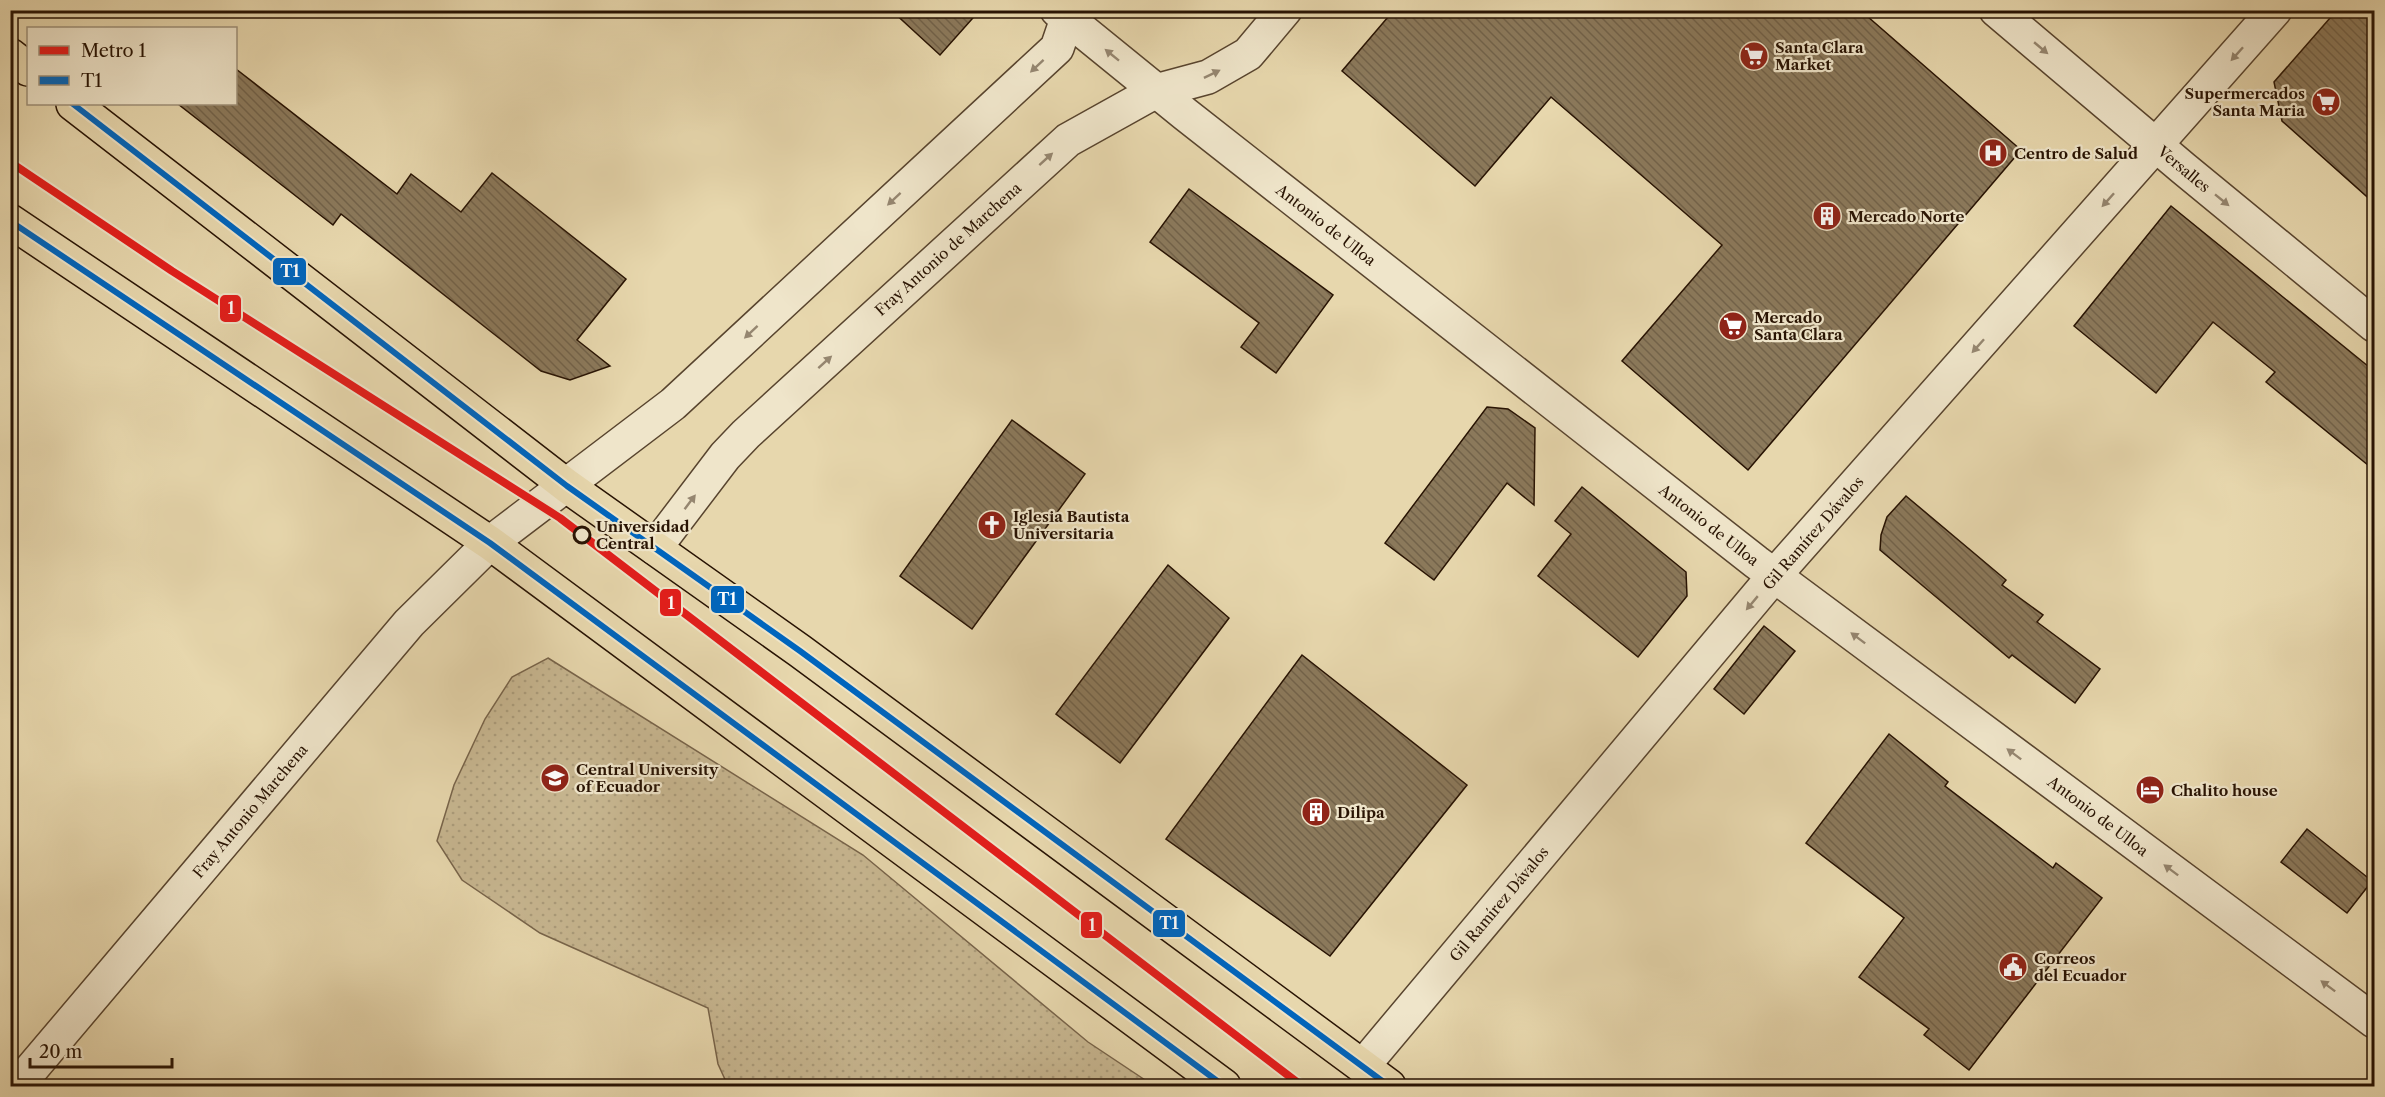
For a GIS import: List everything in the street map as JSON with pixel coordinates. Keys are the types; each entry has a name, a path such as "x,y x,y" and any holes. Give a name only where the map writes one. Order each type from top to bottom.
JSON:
{"main road":[{"path":"10,55 27,68"},
{"path":"74,105 567,486 800,651 1389,1086"},
{"path":"10,220 490,543 1224,1086"}],"street":[{"name":"Fray Antonio de Marchena","path":"655,548 725,456 746,434 1068,140 1156,91 1208,77 1248,54 1285,10"},
{"name":"Versalles","path":"1996,10 2374,325"},
{"name":"Gil Ramírez Dávalos","path":"1363,1066 1774,576 2276,10"},
{"name":"Antonio de Ulloa","path":"1065,13 1156,91 1774,576 2374,1021"},
{"path":"490,543 673,404 1056,48 1065,13"},
{"name":"Fray Antonio Marchena","path":"17,1086 409,623 490,543"}],"shaded area":[{"path":"548,658 863,855 1088,1042 1154,1086 728,1086 718,1064 708,1008 540,933 462,880 437,841 454,785 485,719 512,677"}],"building":[{"path":"891,10 980,10 940,55"},
{"name":"Mercado Norte","path":"1394,10 1860,10 2021,150 1748,470 1622,361 1722,245 1551,97 1475,186 1342,71"},
{"name":"Supermercados Santa Maria","path":"2337,10 2374,10 2374,203 2282,121 2274,82"},
{"path":"237,70 397,194 411,174 461,212 492,173 626,279 577,340 610,366 570,380 541,371 341,214 333,225 179,105 237,105"},
{"path":"1189,189 1333,295 1276,373 1241,347 1259,323 1150,242"},
{"path":"2171,206 2374,371 2374,470 2266,382 2275,372 2213,322 2156,393 2074,326"},
{"path":"1487,407 1508,409 1535,428 1534,505 1507,483 1434,580 1385,543"},
{"name":"Iglesia Bautista Universitaria","path":"1012,420 1085,474 972,629 900,576"},
{"path":"1582,487 1686,572 1687,596 1638,657 1538,576 1571,534 1555,521"},
{"path":"1906,496 2006,580 2002,585 2043,615 2037,622 2100,669 2075,703 2012,655 2009,658 1880,550 1881,535 1887,517"},
{"path":"1168,565 1229,618 1120,763 1056,714"},
{"path":"1764,626 1795,651 1744,714 1714,689"},
{"name":"Dilipa","path":"1302,655 1467,785 1330,956 1166,839"},
{"path":"1889,734 1948,782 1945,786 2053,868 2056,863 2102,898 1969,1070 1924,1035 1929,1029 1859,977 1904,918 1806,843"},
{"path":"2307,829 2372,881 2347,913 2281,862"}],"metro line":[{"name":"1","path":"10,162 172,271 560,518 1302,1086"}],"transit line":[{"name":"T1","path":"74,105 567,486 800,651 1389,1086"},
{"name":"T1","path":"10,221 490,543 1224,1086"}],"place":[{"name":"Santa Clara Market","path":"1754,56"},
{"name":"Supermercados Santa Maria","path":"2326,102"},
{"name":"Centro de Salud","path":"1993,153"},
{"name":"Mercado Norte","path":"1827,216"},
{"name":"Mercado Santa Clara","path":"1733,326"},
{"name":"Iglesia Bautista Universitaria","path":"992,525"},
{"name":"Universidad Central","path":"582,535"},
{"name":"Central University of Ecuador","path":"555,778"},
{"name":"Chalito house","path":"2150,790"},
{"name":"Dilipa","path":"1316,812"},
{"name":"Correos del Ecuador","path":"2013,967"}]}
